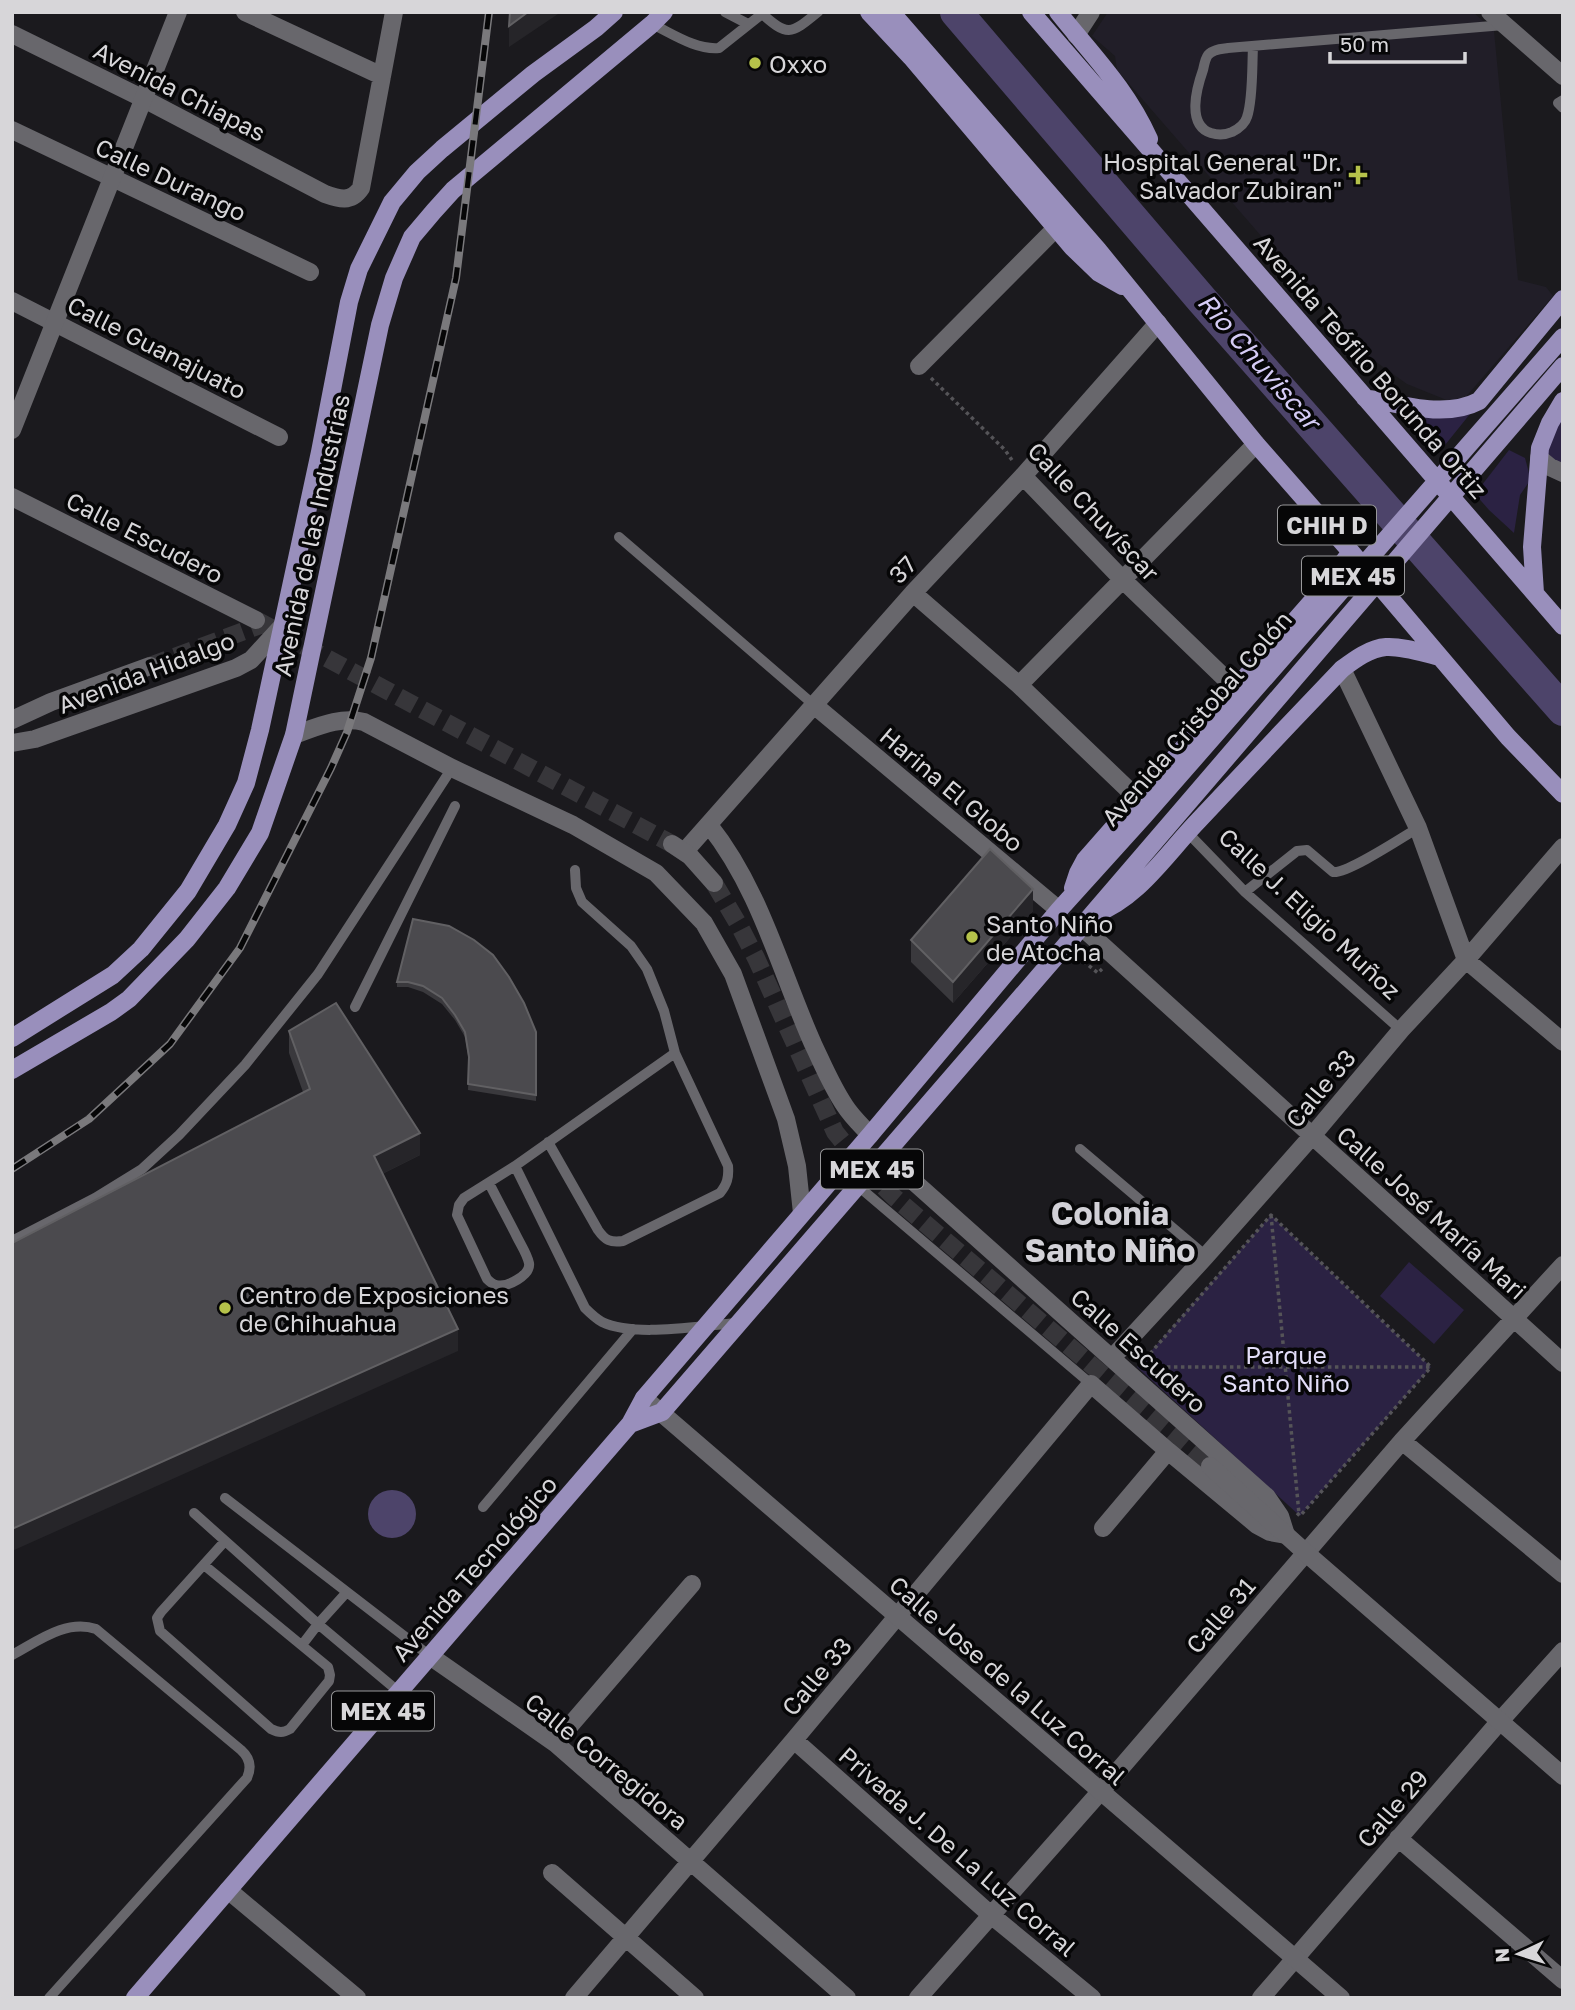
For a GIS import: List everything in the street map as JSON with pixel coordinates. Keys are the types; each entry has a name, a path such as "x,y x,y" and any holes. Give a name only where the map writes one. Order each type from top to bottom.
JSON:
{"main road":[{"name":"Avenida de las Industrias","path":"12,1038 113,975 141,948 188,891 227,825 246,783 260,730 349,302 359,269 392,202 417,172 442,149 614,12"},
{"path":"869,12 919,67 1055,229 1099,273 1131,290"},
{"name":"CHIH D","path":"891,12 1098,250 1256,444 1508,737 1563,794"},
{"name":"Avenida Teófilo Borunda Ortiz","path":"1031,12 1563,626"},
{"path":"1058,12 1119,86 1139,116 1156,155"},
{"name":"Avenida de las Industrias","path":"12,1070 89,1026 128,999 187,939 227,888 260,833 294,735 380,325 394,278 412,237 453,190 658,18"},
{"path":"1365,398 1426,408 1458,409 1470,406 1479,401 1563,299"},
{"name":"Avenida Cristobal Colón","path":"1141,807 1563,337"},
{"name":"Avenida Cristobal Colón","path":"1086,921 1563,366"},
{"path":"1535,593 1532,547 1540,448 1563,401"},
{"path":"1141,807 1236,688 1322,590 1351,552"},
{"path":"1086,921 1129,895 1342,669 1357,658 1379,648 1388,647 1440,657"},
{"name":"MEX 45","path":"1059,910 1072,896 1078,873 1085,860 1141,807"},
{"name":"Avenida Tecnológico","path":"135,1998 630,1424 644,1398 1059,910"},
{"name":"Avenida Tecnológico","path":"630,1424 662,1412 1086,921"}],"street":[{"path":"12,430 178,12"},
{"path":"245,12 382,76 394,12"},
{"path":"1076,35 1091,12"},
{"path":"1490,12 1563,76"},
{"name":"Avenida Chiapas","path":"12,34 144,99 325,194 340,199 351,198 361,188 382,76"},
{"name":"Calle Durango","path":"12,130 310,272"},
{"path":"919,366 1055,229"},
{"name":"Calle Guanajuato","path":"12,301 279,437"},
{"name":"37","path":"714,883 678,847 709,825 913,593 1023,476 1158,323"},
{"path":"1019,685 1256,444"},
{"path":"1539,458 1550,467 1563,472"},
{"name":"Calle Chuvíscar","path":"1023,476 1123,580 1236,688"},
{"name":"Calle Escudero","path":"12,497 256,620"},
{"path":"913,593 1019,685 1141,807"},
{"name":"Avenida Hidalgo","path":"12,743 35,739 236,668 251,660 284,624"},
{"name":"Avenida Hidalgo","path":"12,719 149,666"},
{"path":"1342,669 1419,828 1466,960 1563,1042"},
{"name":"Harina El Globo","path":"814,705 1059,910"},
{"path":"294,735 337,721 352,719 364,723 573,825 656,873 704,923 733,974 786,1119 797,1167 802,1213"},
{"path":"709,825 724,843 760,912 830,1081 846,1107 870,1135"},
{"name":"Calle 33","path":"1112,1357 1312,1136 1563,846"},
{"name":"Calle José María Mari","path":"1086,921 1312,1136 1563,1363"},
{"name":"Calle Escudero","path":"884,1155 1267,1497 1280,1516 1286,1535"},
{"name":"Calle 31","path":"918,1998 1100,1792 1402,1441 1563,1265"},
{"path":"1091,1384 1257,1525 1270,1532 1286,1535"},
{"name":"Calle 33","path":"574,1998 898,1617 1091,1384"},
{"name":"Calle Jose de la Luz Corral","path":"644,1398 1341,1998"},
{"path":"1402,1441 1563,1574"},
{"path":"1103,1528 1168,1451"},
{"name":"Calle Escudero","path":"1210,1466 1563,1776"},
{"path":"555,1743 692,1584"},
{"name":"Calle 29","path":"1261,1998 1563,1651"},
{"name":"Calle Corregidora","path":"430,1656 555,1743 847,1998"},
{"name":"Privada J. De La Luz Corral","path":"794,1740 991,1915 1091,1998"},
{"path":"1398,1838 1563,1980"},
{"path":"552,1872 695,1998"},
{"path":"228,1890 358,1998"}],"lane":[{"path":"725,12 748,24"},
{"path":"658,18 696,45 712,49 719,48 761,13 782,29 794,30 818,12"},
{"path":"1253,47 1247,117 1240,127 1223,135 1207,132 1196,116 1197,90 1207,57 1215,50 1504,25"},
{"path":"1563,100 1558,103 1563,108"},
{"path":"619,537 814,705"},
{"path":"12,1241 95,1198 142,1169 208,1105 245,1065 318,974 452,768"},
{"path":"355,1007 455,806"},
{"path":"1245,892 1301,849 1307,850 1337,873 1419,828"},
{"name":"Calle J. Eligio Muñoz","path":"1187,832 1245,892 1401,1030"},
{"path":"548,1142 598,1230 605,1239 614,1242 623,1241 720,1193 729,1178 728,1166 675,1053 664,1012 647,969 631,946 582,902 576,888 575,870"},
{"path":"489,1183 529,1261 526,1274 499,1286 487,1279 457,1215 458,1205 464,1198 515,1166 675,1053"},
{"path":"1080,1149 1206,1256"},
{"path":"515,1166 585,1308 601,1321 633,1329 739,1323"},
{"path":"858,1186 1091,1384"},
{"path":"483,1507 633,1329"},
{"name":"Calle Corregidora","path":"225,1498 430,1656"},
{"path":"194,1513 399,1692"},
{"path":"204,1565 328,1667 329,1681 284,1733 271,1729 160,1632 158,1618 161,1612 225,1541"},
{"path":"302,1645 346,1593"},
{"path":"12,1655 56,1631 78,1626 96,1629 249,1759 250,1771 247,1778 49,1998"}],"path":[{"name":"Calle Chuvíscar","path":"919,366 1005,450 1023,476"},
{"path":"1065,946 1098,973"},
{"path":"1272,1215 1431,1367"},
{"path":"1272,1215 1137,1367 1431,1367"},
{"path":"1272,1215 1300,1516"},
{"path":"1300,1516 1431,1367"},
{"path":"1290,1507 1300,1516"}],"shaded area":[{"name":"Hospital General \"Dr. Salvador Zubiran\"","path":"1108,12 1473,12 1494,31 1518,280 1546,287 1553,296 1464,399 1449,401 1407,384 1362,352 1117,70 1115,56 1092,36"},
{"path":"392,1490 409,1497 416,1514 409,1531 392,1538 375,1531 368,1514 375,1497"}],"green space":[{"path":"1563,395 1563,472 1537,449"},
{"path":"1391,396 1449,415 1470,414 1441,450"},
{"path":"1509,450 1525,458 1529,473 1529,482 1520,495 1514,533 1475,494"},
{"name":"Parque Santo Niño","path":"1271,1215 1431,1367 1300,1516 1137,1367"},
{"path":"1409,1262 1464,1310 1434,1344 1380,1296"}],"building":[{"path":"510,12 528,12 509,26"},
{"name":"Santo Niño de Atocha","path":"990,849 1033,889 953,982 911,940"},
{"path":"413,919 449,926 474,940 493,955 509,977 536,1032 536,1095 468,1084 469,1057 465,1032 455,1015 442,998 423,986 397,982"},
{"name":"Centro de Exposiciones de Chihuahua","path":"336,1003 420,1133 374,1156 458,1329 12,1529 12,1243 310,1089 289,1031"}],"waterway":[{"name":"Rio Chuviscar","path":"956,12 1202,300 1563,710"}],"tunnel":[{"path":"256,620 672,844"},
{"path":"150,666 263,624"},
{"path":"714,883 756,958 835,1132 860,1163 894,1197 1210,1466"}],"railway":[{"path":"12,1169 89,1119 170,1044 240,948 347,732 371,658 456,278 489,12"}],"place":[{"name":"Oxxo","path":"755,63"},
{"name":"Hospital General \"Dr. Salvador Zubiran\"","path":"1358,175"},
{"name":"Santo Niño de Atocha","path":"972,937"},
{"name":"Centro de Exposiciones de Chihuahua","path":"225,1308"}],"district":[{"name":"Colonia Santo Niño","path":"1110,1232"}]}
